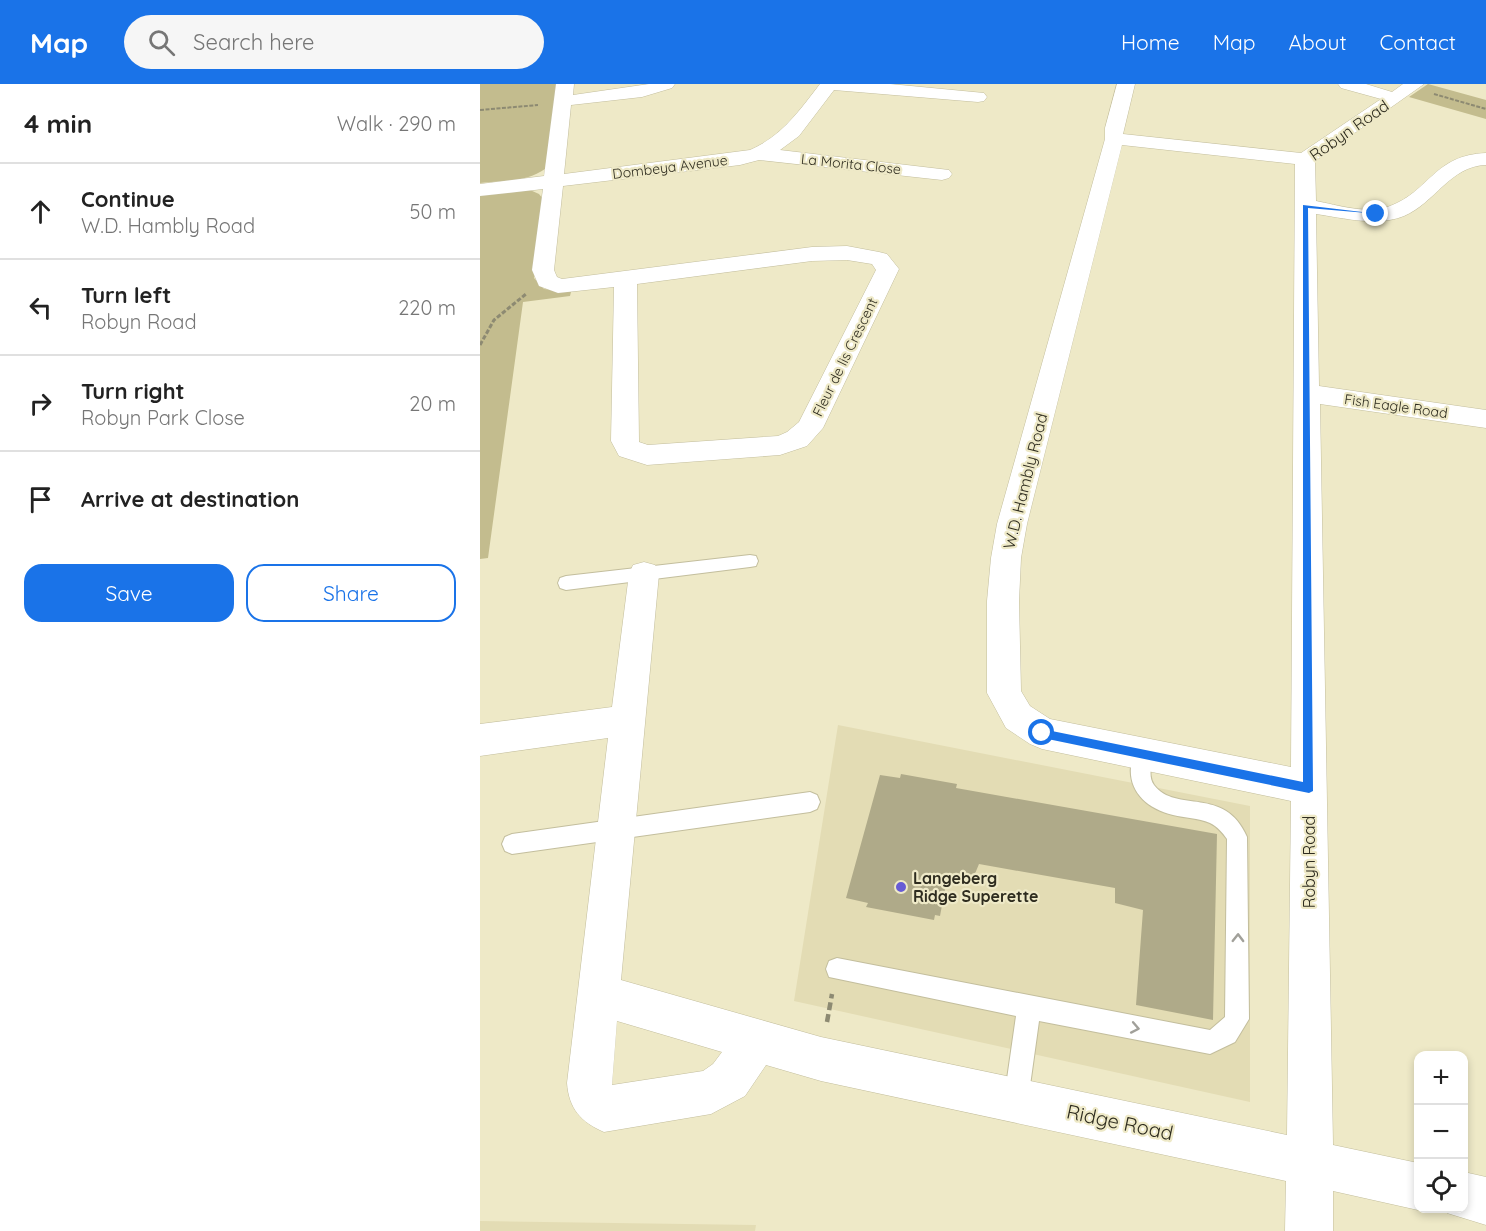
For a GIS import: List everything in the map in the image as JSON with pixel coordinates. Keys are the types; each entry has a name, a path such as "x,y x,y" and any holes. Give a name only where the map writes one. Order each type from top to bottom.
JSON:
{"street":[{"path":"547,281 543,274 563,97 642,92 666,84"},
{"path":"829,84 978,98"},
{"name":"Dombeya Avenue","path":"480,190 740,159 760,154 789,137 829,84"},
{"name":"W.D. Hambly Road","path":"1126,84 1114,128 1114,139 1012,524 1003,601 1002,679 1009,706 1028,726 1056,738 1309,788"},
{"path":"1347,84 1407,90"},
{"name":"Robyn Road","path":"1309,1231 1305,159 1407,90"},
{"path":"1114,139 1305,159"},
{"name":"La Morita Close","path":"760,154 942,174"},
{"path":"1305,206 1376,214 1393,213 1460,162 1468,159 1486,159"},
{"name":"Fleur de lis Crescent","path":"547,281 558,286 573,286 626,279 830,253 879,259 888,269 810,428 804,434 780,445 647,455 629,450 625,441 626,279"},
{"name":"Fish Eagle Road","path":"1306,393 1486,419"},
{"path":"644,574 589,1083 590,1095 596,1104 604,1109 711,1092 729,1080 757,1041"},
{"path":"480,740 628,720"},
{"name":"Ridge Road","path":"599,995 821,1059 1414,1185"},
{"path":"1468,1197 1486,1201"}],"lane":[{"path":"566,583 750,561"},
{"path":"837,969 1210,1042 1223,1037 1232,1030 1237,1019 1238,837 1230,824 1214,813 1160,803 1152,799 1140,780 1143,755"},
{"path":"512,844 810,802"},
{"path":"1016,1100 1029,1007"}],"path":[{"path":"1407,90 1486,109"},
{"path":"480,110 563,97"},
{"path":"480,345 494,320 534,287 547,281"},
{"path":"821,1059 837,969"}],"shaded area":[{"path":"480,84 558,84 545,169 522,179 480,183"},
{"path":"1428,84 1486,100 1486,119 1409,97"},
{"path":"530,190 539,194 543,199 534,278 544,289 571,292 570,296 523,302 488,558 480,559 480,194"},
{"path":"838,725 1250,806 1250,1102 794,1001"},
{"path":"480,1221 756,1225 755,1231 480,1231"}],"building":[{"path":"901,774 957,784 956,788 1217,834 1213,1020 1136,1005 1143,910 1115,903 1115,888 979,864 974,876 948,873 940,916 935,915 934,920 866,907 868,903 846,898 880,775 900,778"}],"place":[{"name":"Langeberg Ridge Superette","path":"901,887"}],"route":[{"path":"1042,733 1056,738 1309,788 1305,206 1376,214"}]}
